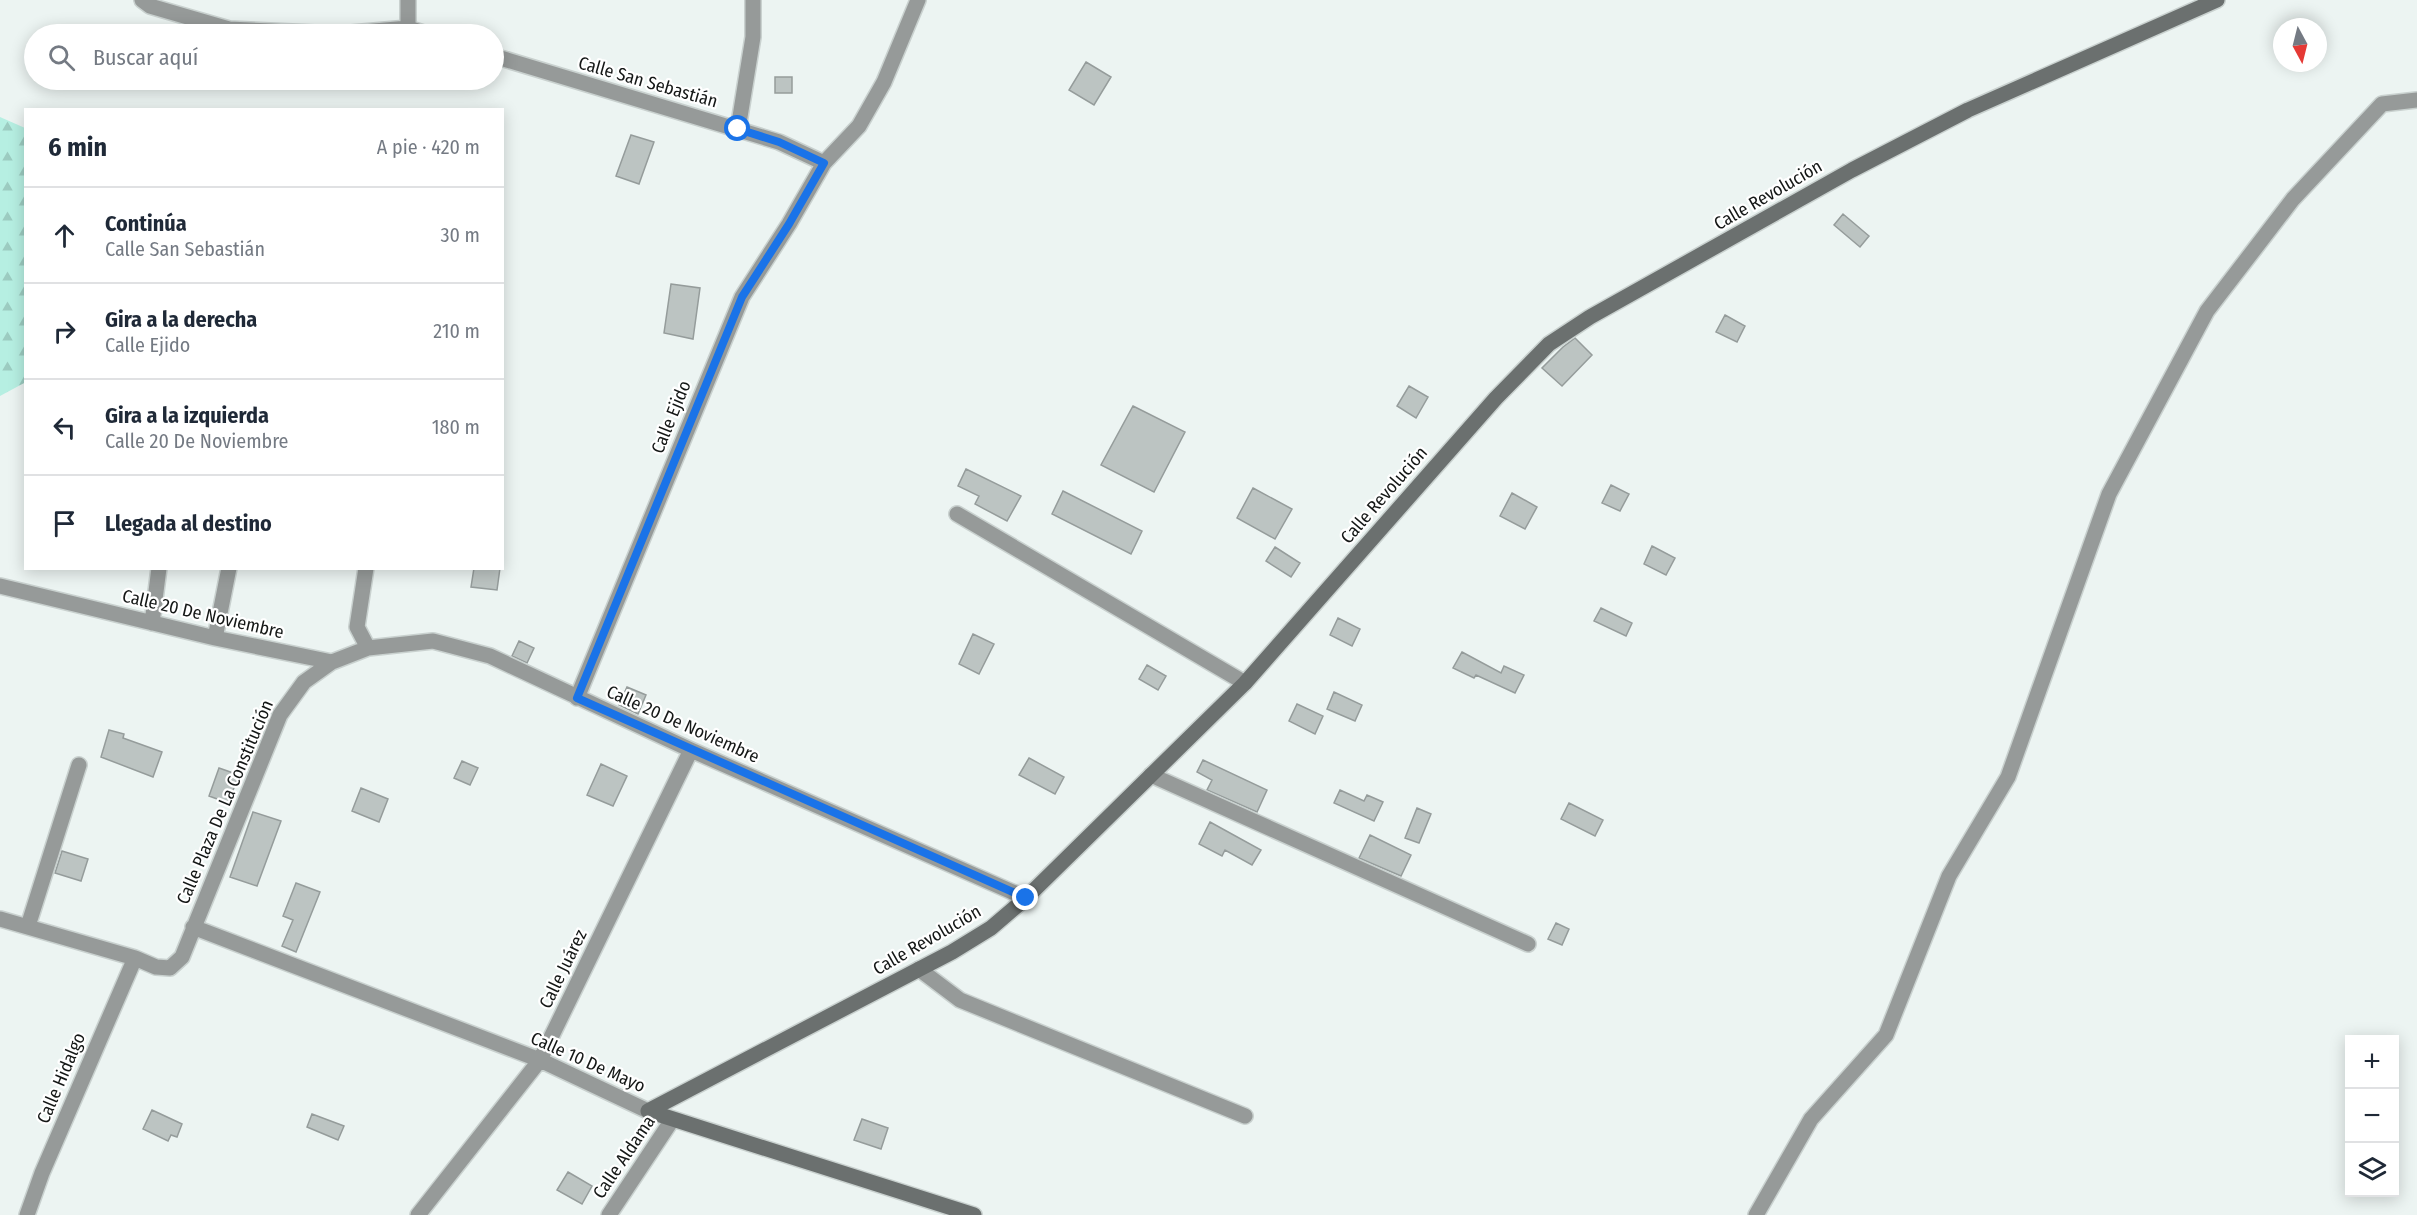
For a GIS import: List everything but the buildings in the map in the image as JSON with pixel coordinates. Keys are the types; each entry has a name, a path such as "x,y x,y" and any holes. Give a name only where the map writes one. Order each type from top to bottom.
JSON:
{"street":[{"path":"142,0 150,6 211,24"},
{"path":"408,0 408,24"},
{"path":"738,129 753,37 753,0"},
{"name":"Calle Ejido","path":"577,698 742,297 789,224 824,163 860,126 884,82 918,0"},
{"name":"Calle Revolución","path":"648,1111 919,969 991,928 1026,898 1245,682 1496,398 1549,344 1590,317 1852,170 1968,110 2217,0"},
{"name":"Calle San Sebastián","path":"504,59 779,142 824,163"},
{"path":"1756,1215 1811,1119 1886,1035 1949,876 2008,777 2109,494 2207,311 2294,199 2382,104 2417,100"},
{"path":"957,514 1245,682"},
{"path":"152,623 159,570"},
{"path":"216,638 229,570"},
{"path":"366,570 357,627 368,648"},
{"name":"Calle 20 De Noviembre","path":"0,586 216,638 332,662 368,648 433,641 490,656 691,750 1026,898"},
{"name":"Calle Plaza De La Constitución","path":"135,958 156,967 170,968 182,957 280,715 304,682 332,662"},
{"name":"Calle Juárez","path":"418,1215 540,1060 691,750"},
{"path":"28,926 80,765"},
{"path":"1151,775 1528,944"},
{"path":"0,919 135,958"},
{"name":"Calle 10 De Mayo","path":"193,927 540,1060 672,1120 974,1215"},
{"name":"Calle Hidalgo","path":"27,1215 46,1162 135,958"},
{"path":"919,969 960,1000 1245,1116"},
{"name":"Calle Aldama","path":"609,1215 672,1120"}],"green space":[{"path":"0,117 24,128 24,383 0,396"}],"route":[{"path":"738,129 779,142 824,163 789,224 742,297 577,698 1026,898"}]}
